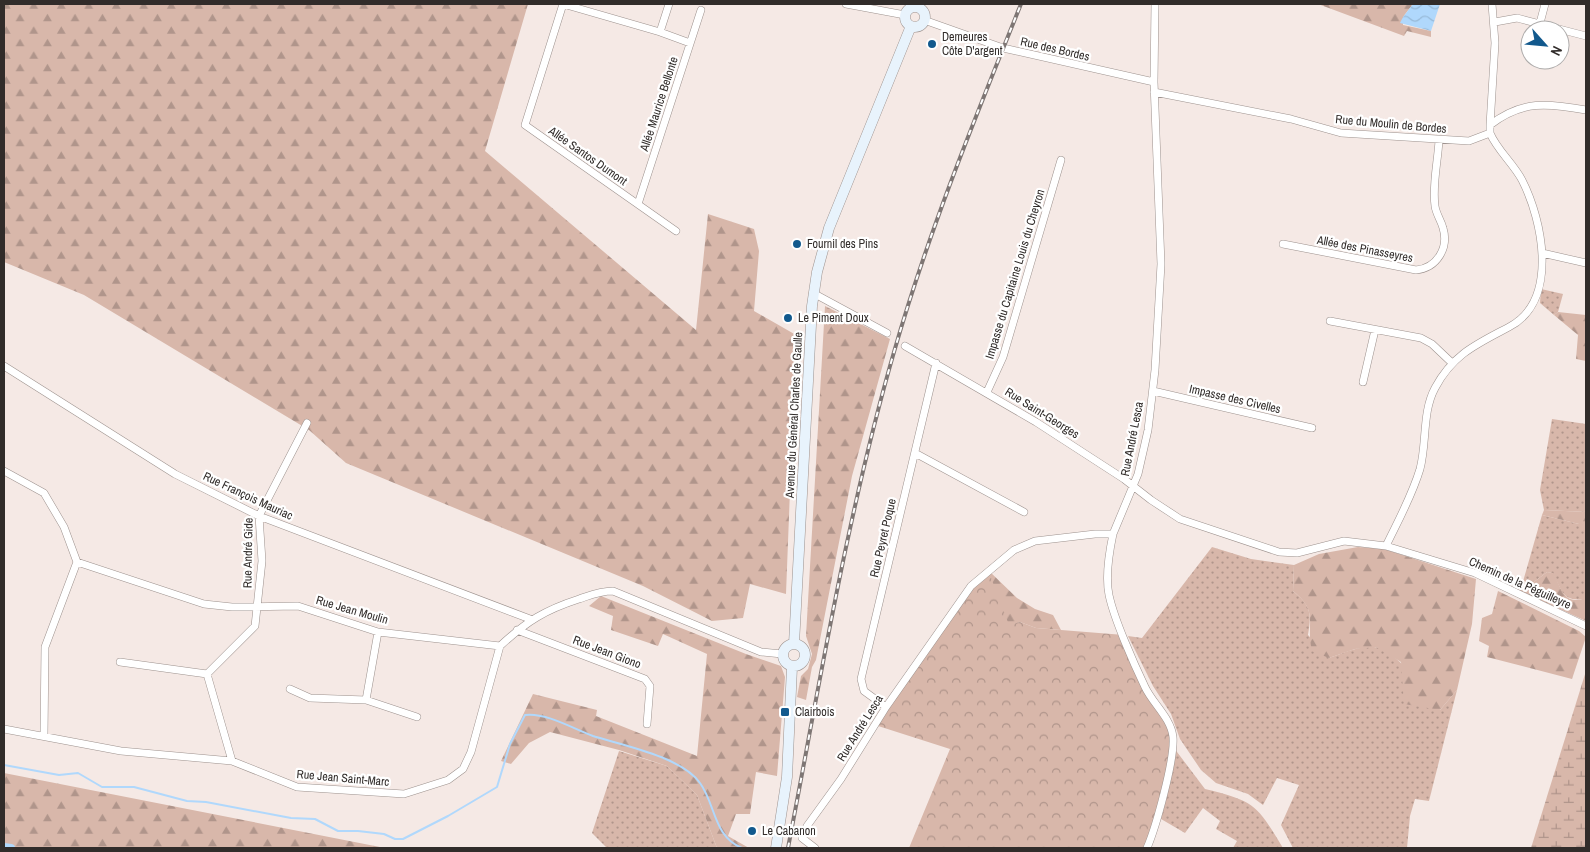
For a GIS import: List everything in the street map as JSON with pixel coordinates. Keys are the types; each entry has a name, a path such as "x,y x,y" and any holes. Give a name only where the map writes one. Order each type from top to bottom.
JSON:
{"main road":[{"path":"920,9 918,27 911,26 906,22 905,16 908,10 920,9"},
{"name":"Avenue du Général Charles de Gaulle","path":"794,644 813,293 829,228 911,26"},
{"path":"794,644 803,649 805,656 799,665 792,667 785,663 782,654 787,646 794,644"},
{"path":"776,848 787,777 792,667"}],"street":[{"path":"563,4 660,32 690,43"},
{"name":"Allée Santos Dumont","path":"563,4 525,125 676,231"},
{"path":"660,32 669,4"},
{"path":"846,4 905,16"},
{"name":"Rue André Lesca","path":"815,848 802,838 807,826 841,779 886,707 971,586 1014,550 1035,541 1095,534 1113,534 1134,487 1144,448 1153,392 1161,264 1154,92 1155,4"},
{"path":"1386,546 1407,503 1419,470 1426,443 1429,402 1451,362 1474,344 1517,323 1531,310 1539,290 1542,253 1534,211 1529,195 1512,164 1494,141 1490,129 1495,22 1492,4"},
{"path":"1541,20 1545,4"},
{"name":"Rue des Bordes","path":"920,9 1003,48 1154,82"},
{"name":"Allée Maurice Bellonte","path":"638,204 701,10"},
{"path":"1495,22 1517,18 1526,20"},
{"path":"1570,31 1586,36"},
{"name":"Rue du Moulin de Bordes","path":"1154,92 1291,119 1341,133 1439,140 1469,141 1490,129 1511,112 1526,106 1554,105 1586,110"},
{"name":"Allée des Pinasseyres","path":"1283,244 1416,270 1432,267 1440,256 1444,237 1435,206 1439,140"},
{"name":"Impasse du Capitaine Louis du Cheyron","path":"987,392 1003,357 1061,160"},
{"path":"1542,253 1586,263"},
{"path":"813,293 887,333"},
{"path":"1330,321 1421,338 1432,344 1451,362"},
{"path":"1363,382 1375,330"},
{"name":"Rue Saint-Georges","path":"905,346 987,392 1134,487"},
{"name":"Rue Peyret Poque","path":"886,707 864,691 861,679 936,363"},
{"name":"Rue François Mauriac","path":"4,366 175,474 258,516 530,619"},
{"name":"Impasse des Civelles","path":"1153,392 1312,428"},
{"name":"Rue André Gide","path":"206,674 255,626 262,561 258,516 307,424"},
{"path":"914,453 1024,512"},
{"path":"4,471 44,493 64,527 78,562 45,646 44,736"},
{"name":"Chemin de la Péguilleyre","path":"1134,487 1180,519 1264,548 1298,553 1344,542 1386,546 1475,574 1586,626"},
{"path":"1113,534 1107,577 1109,595 1146,688 1168,723 1173,738 1167,777 1153,834 1147,848"},
{"name":"Rue Jean Moulin","path":"78,562 204,604 232,607 257,605 298,606 378,632 500,646"},
{"path":"500,646 530,619 559,605 601,591 613,591 761,652 782,654"},
{"name":"Rue Jean Giono","path":"516,630 645,679 650,686 647,724"},
{"path":"366,700 378,632"},
{"name":"Rue Jean Saint-Marc","path":"4,729 121,751 232,761 297,787 404,794 448,780 463,769 471,752 500,646"},
{"path":"120,662 206,674 232,761"},
{"path":"290,689 310,698 366,700 417,718"}],"green space":[{"path":"4,4 528,4 485,151 696,330 708,214 754,229 759,251 754,311 796,335 786,594 750,584 743,618 712,621 643,586 346,463 309,430 84,295 4,262"},
{"path":"1318,4 1413,4 1403,17 1403,25 1431,31 1431,37 1407,31 1404,36"},
{"path":"1541,289 1563,294 1558,312 1554,315 1540,303"},
{"path":"825,306 890,339 852,476 816,660 812,667 806,700 797,697 801,676 808,669 812,654 806,636"},
{"path":"1558,312 1586,315 1586,361 1576,359 1578,335 1554,315"},
{"path":"1552,419 1586,424 1586,512 1544,510 1540,490"},
{"path":"1544,510 1586,512 1586,524 1542,515"},
{"path":"1542,515 1586,524 1585,599 1566,596 1552,573 1547,572 1530,585 1522,585"},
{"path":"1212,547 1251,559 1294,565 1293,591 1303,601 1308,610 1310,620 1308,635 1329,658 1362,648 1374,647 1382,649 1410,672 1440,710 1457,690 1429,801 1415,799 1410,816 1407,848 1293,848 1281,825 1299,785 1277,778 1263,805 1248,794 1216,783 1201,770 1180,739 1171,714 1153,686 1128,636 1142,638"},
{"path":"1358,547 1384,549 1476,579 1472,624 1457,690 1440,710 1404,704 1401,662 1376,647 1355,649 1329,658 1312,651 1309,612 1301,599 1293,591 1294,565 1319,554"},
{"path":"988,570 1017,598 1035,609 1053,615 1061,630 1036,628 1020,622 1009,626 971,586"},
{"path":"988,570 1009,625 1020,622 1036,628 1124,635 1173,737 1167,777 1147,848 909,848 950,749 875,725 971,586"},
{"path":"1547,572 1553,573 1567,597 1578,600 1586,598 1586,621 1518,590 1522,585 1530,585"},
{"path":"1498,591 1579,631 1586,637 1572,679 1487,657 1489,646 1479,641 1482,618 1492,614"},
{"path":"601,596 746,654 781,666 785,677 777,776 756,772 750,814 736,814 728,836 749,848 717,848 697,795 667,766 619,750 550,732 529,743 511,764 501,761 533,694 597,710 596,716 697,756 707,654 663,634 658,646 611,630 613,616 589,606"},
{"path":"1586,671 1586,848 1531,848"},
{"path":"1174,748 1205,789 1235,797 1253,807 1267,822 1283,848 1233,848 1237,841 1216,829 1220,821 1203,808 1185,833 1161,819"},
{"path":"619,751 667,766 697,795 717,848 607,848 592,833"},
{"path":"4,773 385,848 4,848"}],"water":[{"path":"1413,4 1440,4 1431,31 1400,23"}],"waterway":[{"path":"4,765 59,775 78,773 102,787 134,787 187,801 206,802 291,818 315,819 338,831 384,834 395,839 403,839 448,816 497,787 510,744 525,715 533,715 550,718 593,736 651,753 680,766 700,783 725,836 742,848"},
{"path":"4,847 11,848"}],"railway":[{"path":"788,848 848,537 877,413 907,308 937,220 1021,4"}],"place":[{"name":"Demeures Côte D'argent","path":"932,44"},
{"name":"Fournil des Pins","path":"797,244"},
{"name":"Le Piment Doux","path":"788,318"},
{"name":"Clairbois","path":"785,712"},
{"name":"Le Cabanon","path":"752,831"}]}
